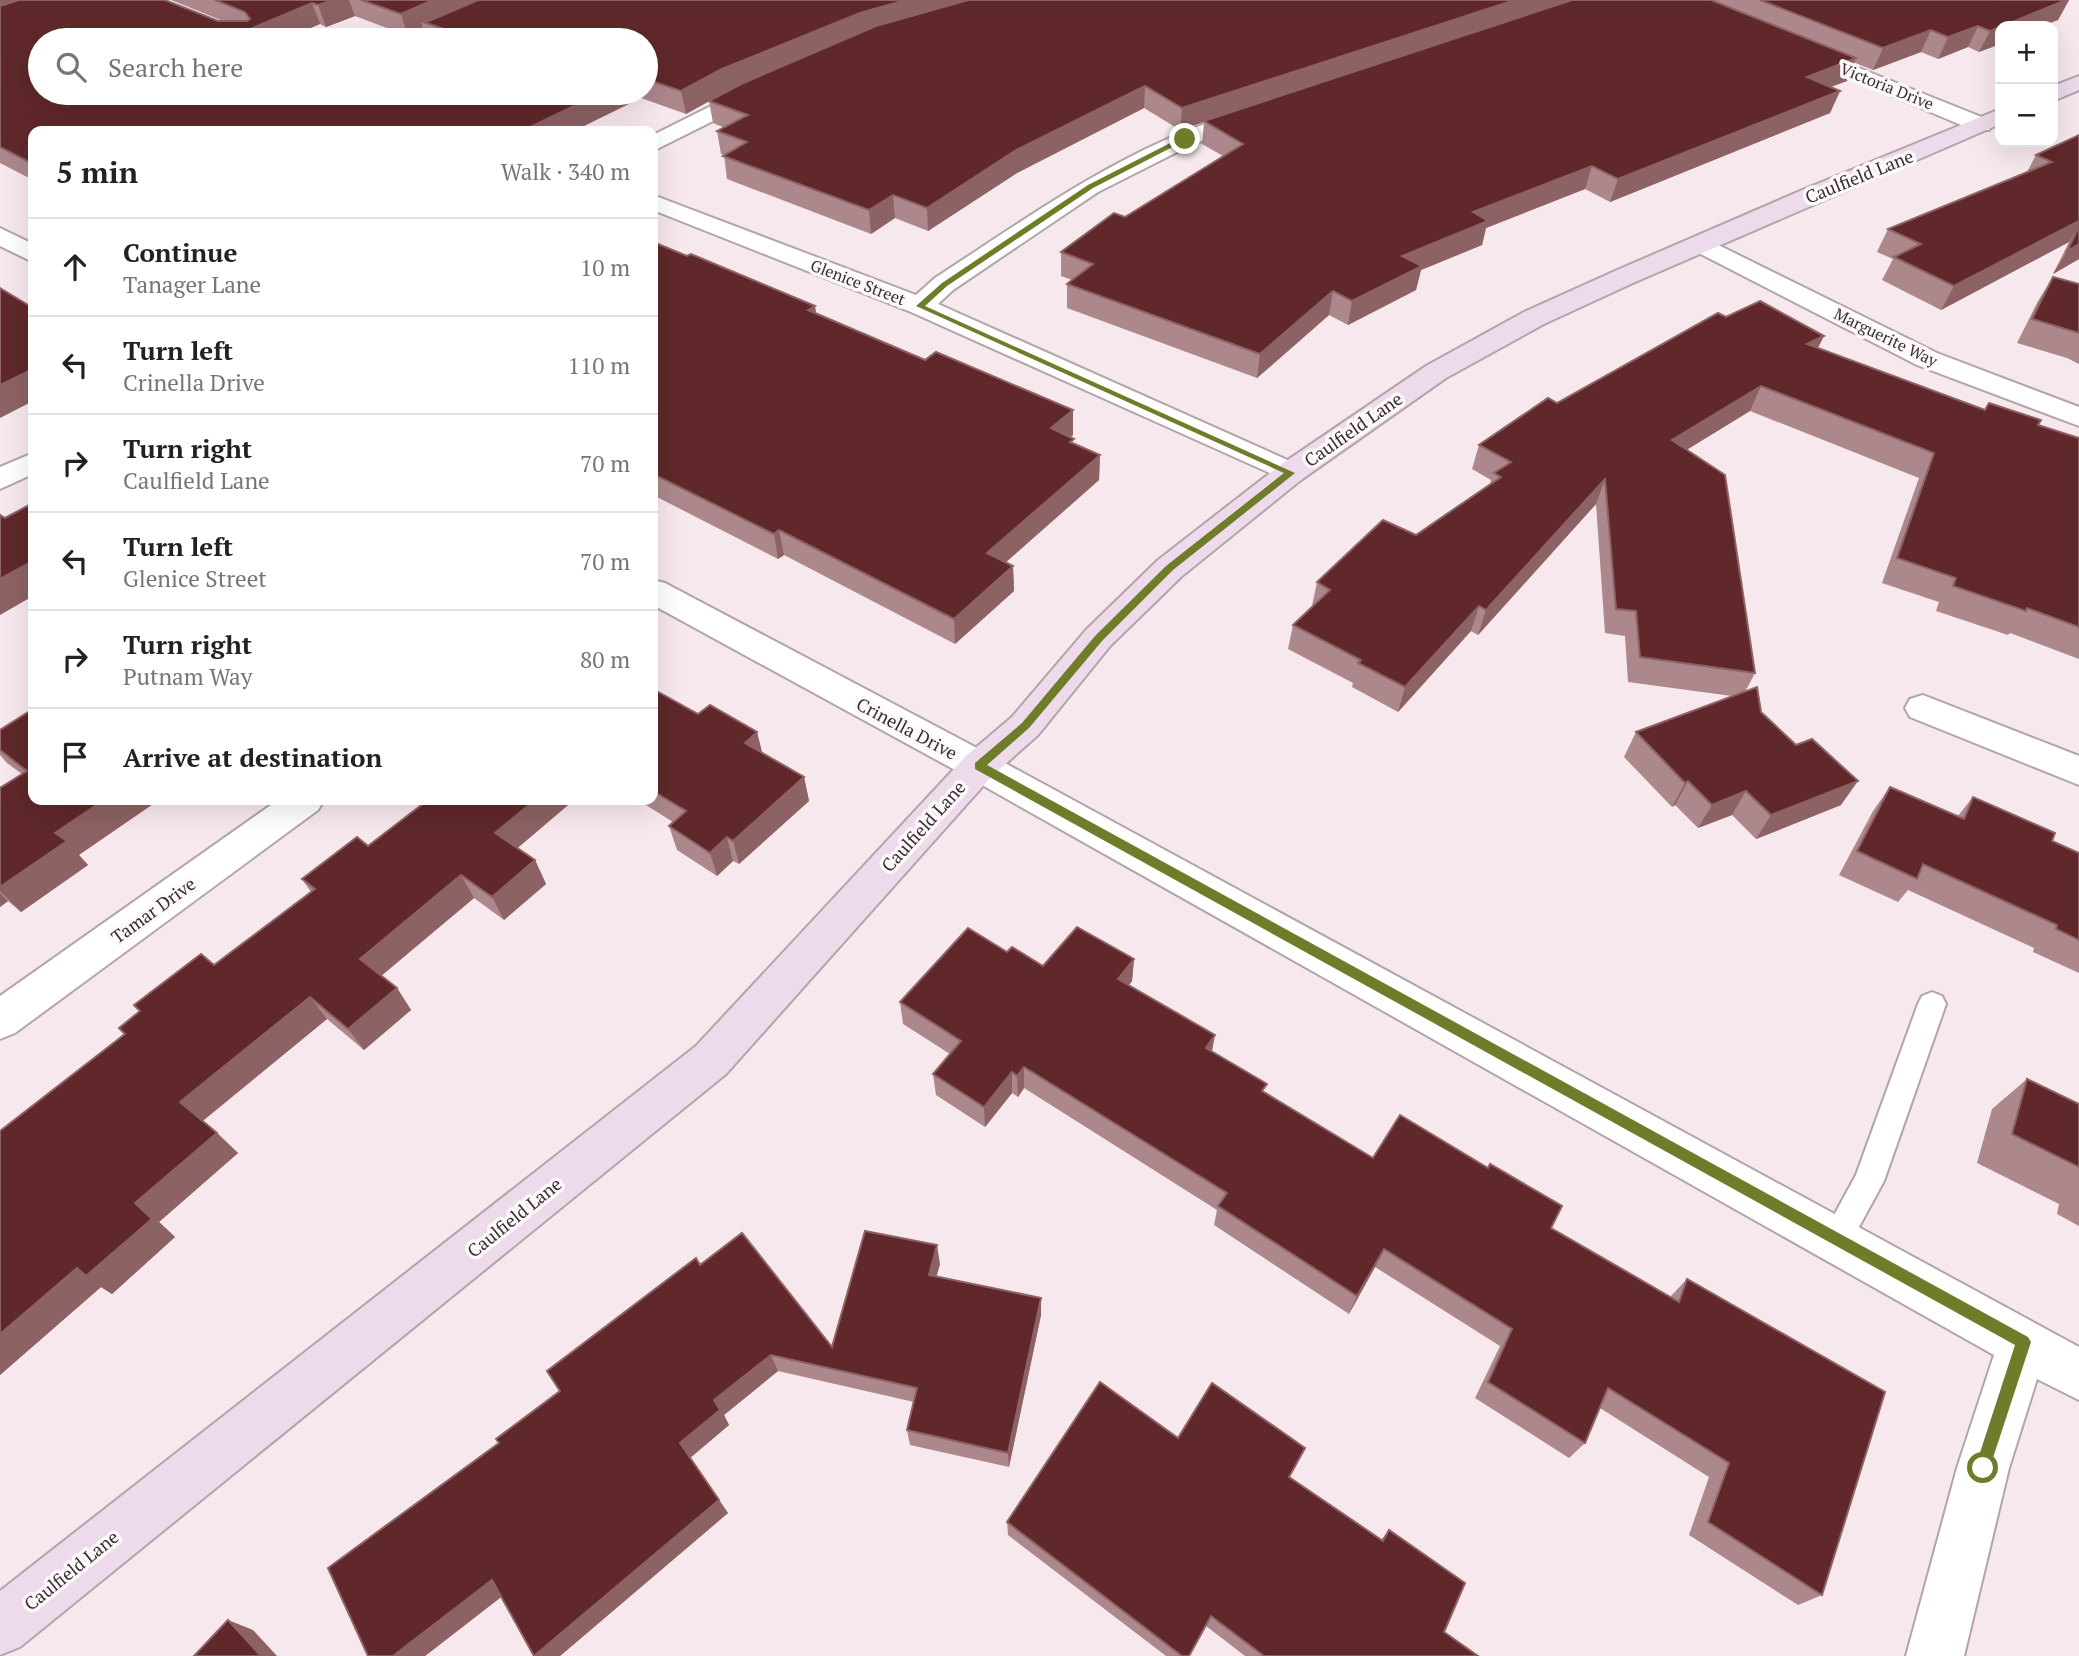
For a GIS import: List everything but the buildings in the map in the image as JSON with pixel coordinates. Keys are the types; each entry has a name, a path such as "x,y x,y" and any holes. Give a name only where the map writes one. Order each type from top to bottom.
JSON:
{"main road":[{"path":"2058,91 2079,82"},
{"name":"Caulfield Lane","path":"0,1627 711,1060 979,766 1025,726 1098,638 1170,568 1290,473 1436,372 1534,318 1991,120"}],"street":[{"path":"446,28 511,0"},
{"name":"Victoria Drive","path":"1779,42 1991,120"},
{"path":"658,141 735,99 772,84"},
{"path":"920,306 944,284 1090,187 1185,139 1277,108"},
{"name":"Glenice Street","path":"658,204 920,306 1290,473"},
{"path":"0,236 28,251"},
{"name":"Marguerite Way","path":"1700,244 1927,359 2079,416"},
{"path":"0,480 28,465"},
{"name":"Crinella Drive","path":"658,594 979,766 2079,1375"},
{"path":"1923,708 2079,771"},
{"name":"Tamar Drive","path":"0,1020 299,805"},
{"path":"1935,1656 1983,1468 2023,1342"}],"lane":[{"path":"1836,1239 1869,1181 1932,1003"}],"route":[{"path":"1185,139 1090,187 944,284 920,306 1290,473 1170,568 1098,638 1025,726 979,766 2023,1342 1983,1468"}]}
